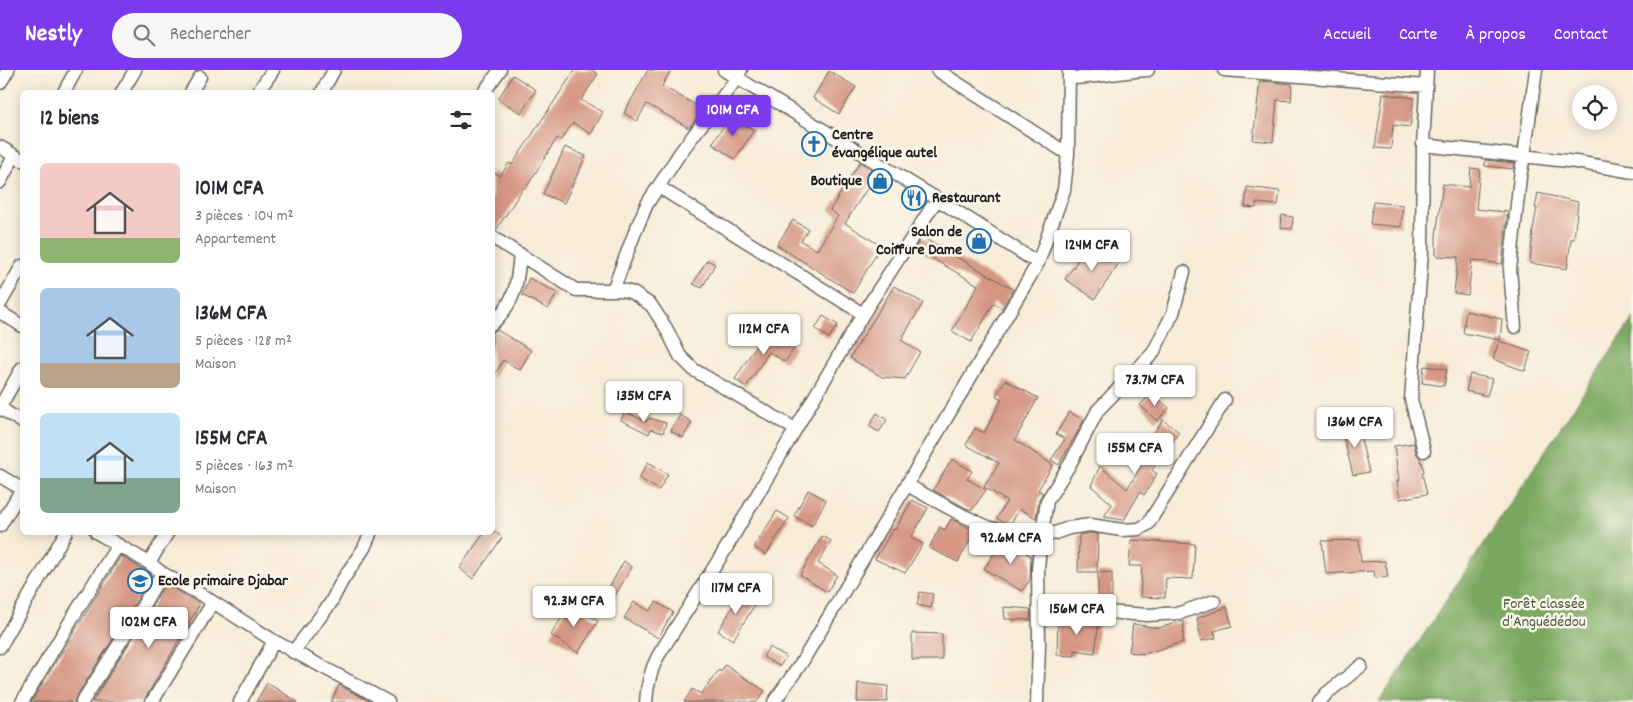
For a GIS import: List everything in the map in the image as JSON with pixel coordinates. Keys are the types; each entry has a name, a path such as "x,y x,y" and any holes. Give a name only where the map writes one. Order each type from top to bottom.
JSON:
{"street":[{"path":"0,83 8,70"},
{"path":"65,90 76,70"},
{"path":"123,90 135,70"},
{"path":"259,90 273,70"},
{"path":"323,90 334,70"},
{"path":"485,90 500,70"},
{"path":"724,70 739,74 1038,263"},
{"path":"937,70 1068,154"},
{"path":"774,702 802,662 1038,263 1064,190 1068,154 1069,74 1108,76 1128,71 1148,70"},
{"path":"1224,70 1426,86"},
{"path":"1424,451 1411,399 1422,252 1423,145 1427,70"},
{"path":"1515,327 1510,270 1520,177 1536,70"},
{"path":"613,290 634,232 647,204 680,153 739,74"},
{"path":"192,90 200,77"},
{"path":"1423,145 1576,162 1633,172"},
{"path":"0,147 18,158 0,182"},
{"path":"659,187 863,314"},
{"path":"646,702 647,685 658,656 725,550 863,314 937,199"},
{"path":"495,239 576,290 622,290 633,293 651,305 666,328 680,356 694,370 796,430"},
{"path":"495,321 505,311 514,294 520,254"},
{"path":"0,304 20,269"},
{"path":"1037,702 1038,569 1047,501 1070,464 1098,410 1153,353 1173,314 1184,272"},
{"path":"0,312 20,325"},
{"path":"20,372 0,407 20,421"},
{"path":"907,485 990,528 1041,537 1069,528 1090,525 1122,530 1140,529 1148,524 1225,400"},
{"path":"0,476 20,488"},
{"path":"0,526 20,492"},
{"path":"0,647 64,535"},
{"path":"101,535 274,641 388,702"},
{"path":"149,563 166,535"},
{"path":"293,652 330,604 342,580 364,548 370,535"},
{"path":"22,702 118,546"},
{"path":"82,702 162,573"},
{"path":"1039,607 1147,615 1180,613 1214,601"},
{"path":"152,702 213,602"},
{"path":"240,702 274,641"},
{"path":"1319,702 1326,693 1361,666"}],"green space":[{"name":"Forêt classée d’Anguédédou","path":"1633,318 1633,702 1379,702"}],"building":[{"path":"575,70 592,70 598,74 581,100 603,112 591,134 573,123 561,140 557,138 526,188 524,187 495,230 495,173 500,176 509,163 512,165"},
{"path":"648,70 671,70 662,86 703,109 689,128 647,104 637,121 624,113"},
{"path":"829,71 856,87 839,114 813,98"},
{"path":"513,75 536,90 521,113 498,99"},
{"path":"1260,81 1292,84 1291,101 1277,100 1273,142 1253,140"},
{"path":"1383,94 1414,98 1410,127 1393,125 1391,149 1375,148"},
{"path":"730,116 754,130 735,159 712,144"},
{"path":"565,147 586,156 564,203 543,194"},
{"path":"1485,160 1514,163 1513,169 1485,166"},
{"path":"860,162 877,173 845,223 881,246 853,293 777,245 793,220 808,229 801,241 817,250 838,216 830,210"},
{"path":"1471,168 1480,169 1476,209 1508,211 1502,264 1472,260 1468,295 1454,293 1458,257 1436,256 1436,236 1443,184 1469,187"},
{"path":"1247,187 1280,191 1278,205 1256,203 1256,208 1245,207"},
{"path":"1538,193 1578,202 1574,239 1571,239 1567,269 1530,263"},
{"path":"1373,202 1403,205 1401,227 1370,224"},
{"path":"1282,215 1293,217 1292,229 1281,228"},
{"path":"922,237 1013,289 1002,308 994,303 971,342 952,331 978,285 915,248"},
{"path":"1091,246 1119,263 1095,299 1065,279 1081,256 1084,258"},
{"path":"707,260 715,264 702,288 693,284"},
{"path":"529,278 557,293 548,309 522,295"},
{"path":"894,286 923,303 901,340 920,352 905,379 882,377 850,358"},
{"path":"1466,311 1502,319 1500,340 1463,333"},
{"path":"823,316 838,325 829,338 815,329"},
{"path":"497,330 531,350 520,370 503,360 495,375 495,331"},
{"path":"766,330 795,347 785,362 769,352 746,387 735,379"},
{"path":"1499,341 1531,352 1525,371 1493,359"},
{"path":"1424,366 1447,369 1444,386 1422,383"},
{"path":"1470,374 1492,379 1487,396 1466,391"},
{"path":"1005,380 1038,398 1015,440 1053,465 1038,490 1043,493 1039,499 1036,518 1020,509 1011,523 1003,522 997,518 1007,501 984,487 999,463 966,445 975,428 984,433 1002,399 996,396"},
{"path":"1152,393 1169,408 1157,421 1140,405"},
{"path":"625,411 646,422 649,418 666,423 663,433 651,429 649,434 621,420"},
{"path":"1069,412 1084,420 1059,465 1051,460 1065,439 1056,434"},
{"path":"877,413 887,420 879,432 869,426"},
{"path":"680,415 692,422 683,438 671,431"},
{"path":"1163,420 1179,432 1152,470 1157,474 1144,495 1140,492 1124,520 1104,517 1112,504 1091,486 1100,466 1127,489 1148,456 1141,451"},
{"path":"1357,423 1369,472 1353,475 1341,427"},
{"path":"1414,443 1416,453 1422,462 1424,472 1422,473 1427,494 1400,499 1394,446"},
{"path":"952,459 972,471 967,479 986,490 972,510 933,490"},
{"path":"648,462 668,474 659,490 639,478"},
{"path":"808,490 826,500 812,526 794,516"},
{"path":"912,500 928,508 911,538 923,544 905,573 875,559 893,529 895,530"},
{"path":"777,511 789,518 766,555 754,547"},
{"path":"951,519 975,531 958,562 929,548 940,527 945,530"},
{"path":"496,532 502,538 473,579 459,568 483,535 495,535"},
{"path":"1098,534 1097,572 1078,572 1079,535"},
{"path":"822,536 831,541 818,563 837,575 827,592 800,575"},
{"path":"1003,539 1031,556 1030,580 1022,591 984,569"},
{"path":"1131,540 1195,544 1193,579 1166,578 1165,598 1140,597 1142,566 1129,566"},
{"path":"1359,540 1361,562 1385,561 1388,577 1375,578 1374,571 1326,574 1322,541"},
{"path":"121,556 151,575 125,620 74,702 31,702"},
{"path":"624,561 632,567 613,599 605,595"},
{"path":"1098,572 1112,573 1112,603 1098,603"},
{"path":"165,584 200,604 143,702 92,702 139,628"},
{"path":"736,590 746,595 745,600 754,606 733,640 718,631 735,603 728,600"},
{"path":"920,592 933,594 931,608 917,605"},
{"path":"634,602 650,611 656,602 673,612 658,638 624,618"},
{"path":"570,604 598,621 578,653 551,635"},
{"path":"1004,607 1030,609 1031,620 1005,619"},
{"path":"1227,607 1232,626 1214,631 1216,638 1201,641 1197,618"},
{"path":"1058,618 1084,621 1084,619 1099,620 1095,653 1075,650 1075,656 1057,655"},
{"path":"1184,621 1183,642 1144,654 1129,652 1133,624 1158,628"},
{"path":"912,633 942,634 942,660 912,660"},
{"path":"769,647 786,656 780,666 763,657"},
{"path":"725,665 765,691 757,702 684,702 692,689 701,694"},
{"path":"267,683 298,702 256,702"},
{"path":"858,683 888,686 887,702 857,702"},
{"path":"339,685 371,702 331,702"}],"place":[{"name":"Centre évangélique autel","path":"814,144"},
{"name":"Boutique","path":"880,181"},
{"name":"Restaurant","path":"914,198"},
{"name":"Salon de Coiffure Dame","path":"979,241"},
{"name":"Ecole primaire Djabar","path":"140,581"}]}
